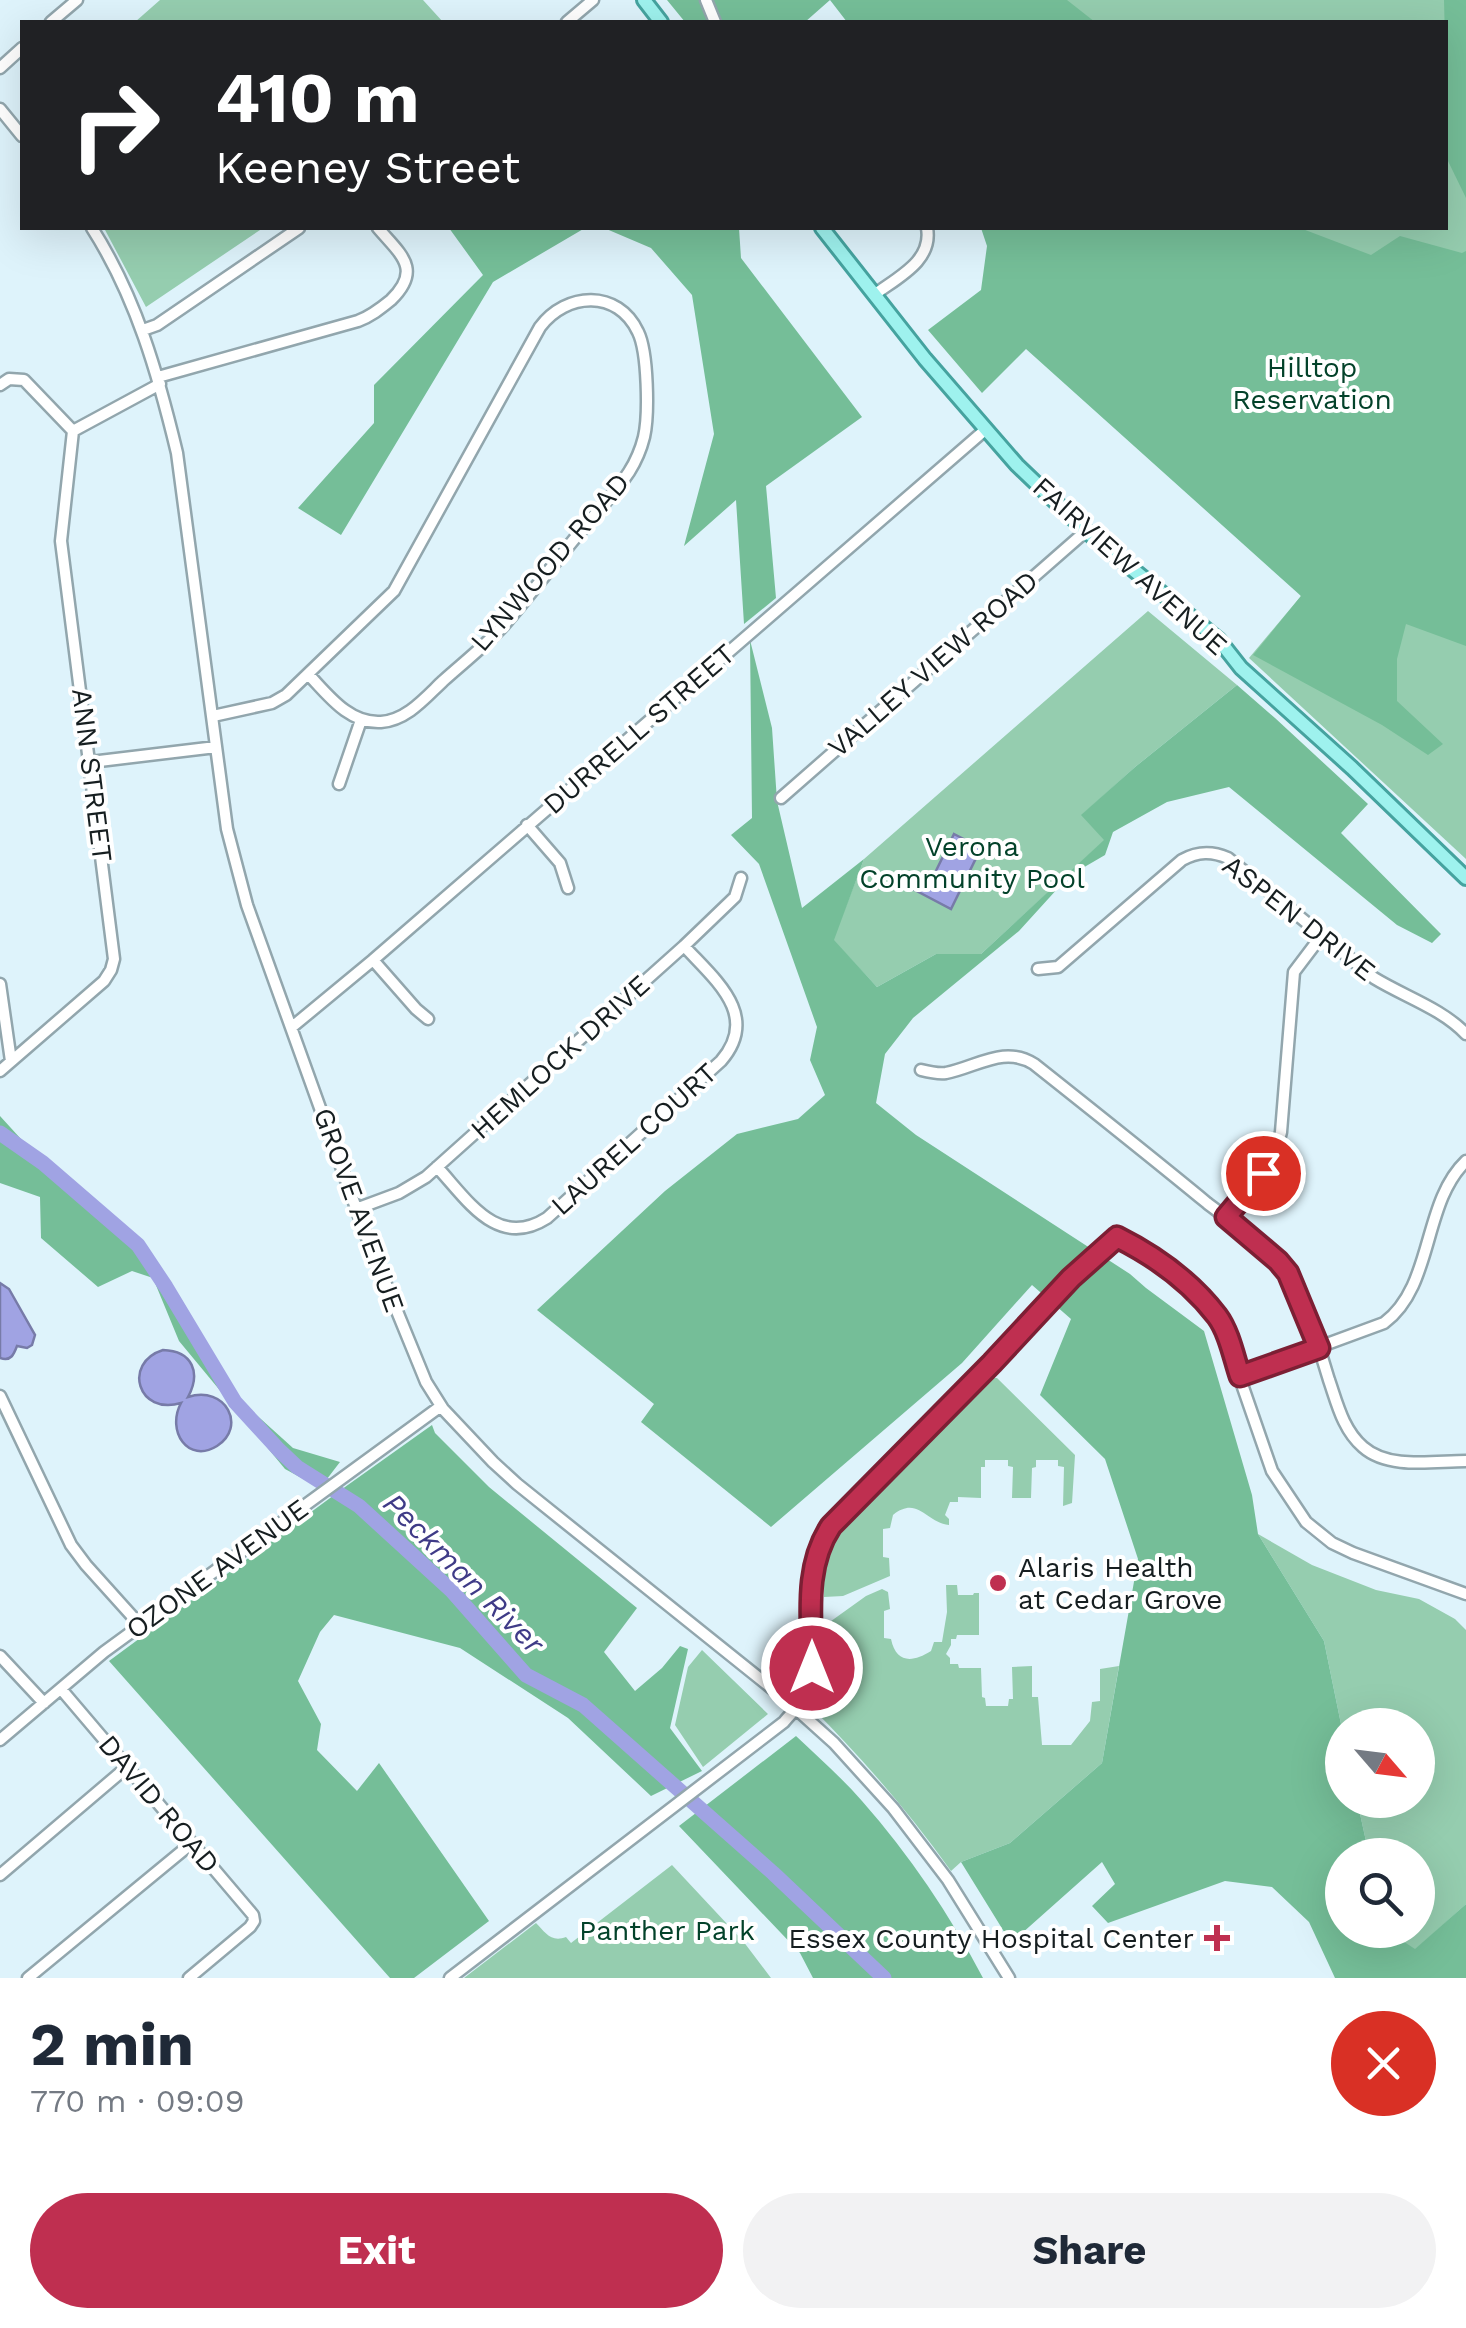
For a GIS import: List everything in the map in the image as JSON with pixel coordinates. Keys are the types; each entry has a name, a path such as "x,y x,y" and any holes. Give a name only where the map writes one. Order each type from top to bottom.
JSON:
{"main road":[{"path":"644,0 659,20"},
{"name":"FAIRVIEW AVENUE","path":"824,230 1016,465 1086,530 1218,640 1241,668 1466,878"}],"street":[{"path":"53,20 76,0"},
{"path":"568,20 593,0"},
{"path":"0,68 20,50"},
{"path":"0,109 20,134"},
{"name":"GROVE AVENUE","path":"93,230 143,330 177,453 227,829 246,905 356,1208 426,1382 467,1436 516,1484 796,1708 856,1766 908,1826 954,1889 1009,1978"},
{"path":"143,330 157,325 296,230"},
{"path":"0,384 14,378 28,382 72,431 159,381 358,321 376,313 402,289 408,274 402,256 380,230"},
{"path":"874,294 920,259 928,244 927,230"},
{"name":"LYNWOOD ROAD","path":"213,716 279,700 394,591 545,320 564,306 585,299 605,302 623,312 641,339 647,410 644,436 631,468 502,627 406,714 384,722 360,720"},
{"name":"DURRELL STREET","path":"292,1026 985,430"},
{"name":"ANN STREET","path":"0,1071 104,981 113,964 61,540 72,431"},
{"name":"VALLEY VIEW ROAD","path":"781,798 1086,530"},
{"path":"308,674 344,711 360,720 338,784"},
{"path":"91,762 216,748"},
{"path":"527,825 560,864 568,888"},
{"name":"ASPEN DRIVE","path":"1038,970 1058,968 1182,860 1214,853 1228,858 1374,978 1441,1013 1466,1034"},
{"name":"HEMLOCK DRIVE","path":"356,1208 410,1188 437,1167 736,897 741,878"},
{"path":"1226,1217 1263,1173 1276,1148 1281,1132 1292,982 1298,963 1322,934"},
{"name":"LAUREL COURT","path":"437,1167 494,1223 524,1228 547,1218 730,1049 736,1028 733,1005 684,946"},
{"path":"373,960 428,1018"},
{"path":"0,984 11,1061"},
{"path":"921,1070 942,1074 1002,1056 1024,1058 1278,1261 1288,1273 1319,1348 1340,1414 1350,1434 1364,1448 1380,1458 1403,1462 1466,1461"},
{"path":"1240,1376 1384,1323 1399,1310 1409,1294 1446,1188 1466,1161"},
{"path":"450,1978 784,1722 808,1693 812,1674 814,1563 831,1526 1071,1278 1117,1237 1150,1254 1179,1277 1219,1318 1272,1471 1306,1522 1353,1552 1465,1592"},
{"path":"0,1396 71,1545 140,1626"},
{"name":"OZONE AVENUE","path":"0,1740 140,1626 441,1406"},
{"path":"0,1656 44,1703"},
{"name":"DAVID ROAD","path":"61,1688 251,1913 254,1921 250,1928 188,1978"},
{"path":"0,1875 127,1767"},
{"path":"28,1978 192,1842"}],"green space":[{"path":"160,0 423,0 441,20 137,20"},
{"path":"667,0 830,0 807,20 683,20"},
{"path":"830,0 1067,0 1092,20 845,20"},
{"name":"Hilltop Reservation","path":"921,0 1466,0 1466,859 1249,658 1301,596 1036,230 1448,230 1448,20 932,20"},
{"path":"1444,0 1466,0 1466,198 1448,161 1448,20 1444,20"},
{"path":"105,230 260,230 146,307"},
{"path":"450,230 582,230 493,282 341,535 298,508 374,423 374,385 483,275"},
{"path":"609,230 739,230 741,258 862,417 766,486 776,598 744,624 736,500 684,546 714,434 692,295 651,248"},
{"name":"Hilltop Reservation","path":"982,230 1305,230 1371,255 1400,236 1466,251 1466,646 1406,624 1397,659 1397,701 1443,744 1428,755 1382,725 1253,655 1301,596 1026,349 982,393 928,330 981,290 987,246"},
{"name":"Verona Community Pool","path":"1148,611 1237,685 1082,815 1105,840 981,954 936,954 877,987 833,940 864,859"},
{"path":"750,640 772,728 777,801 802,908 864,859 834,940 877,987 936,954 981,954 1104,840 1081,815 1237,685 1368,804 1341,833 1441,934 1432,943 1397,925 1229,787 1167,802 1113,832 1105,855 1069,876 1019,931 913,1018 885,1054 876,1103 916,1135 1130,1274 1204,1331 1252,1495 1258,1534 1324,1641 1338,1708 1325,1708 1325,1818 1361,1818 1365,1838 1325,1838 1325,1948 1435,1948 1435,1931 1466,1904 1466,1978 1335,1978 1309,1922 1272,1887 1225,1881 1108,1923 1092,1906 1115,1884 1102,1862 1011,1943 961,1862 1010,1843 1102,1763 1138,1559 1105,1459 1040,1395 1071,1319 1032,1285 962,1363 771,1527 641,1422 654,1404 537,1310 665,1191 737,1134 798,1119 825,1095 810,1060 817,1027 759,864 731,835 752,818"},
{"path":"0,1116 31,1150 147,1246 242,1402 293,1448 340,1462 320,1488 285,1469 179,1341 153,1278 132,1271 98,1287 41,1238 40,1197 0,1183"},
{"path":"990,1378 997,1378 1075,1455 1072,1503 1063,1506 1064,1467 1058,1466 1058,1460 1036,1460 1031,1498 1012,1498 1013,1467 1008,1466 1008,1460 985,1460 985,1467 981,1467 981,1498 958,1497 958,1502 950,1502 945,1515 949,1525 916,1509 893,1515 890,1528 883,1529 883,1557 889,1558 890,1576 843,1596 824,1597 827,1552 838,1526"},
{"path":"432,1425 435,1433 489,1487 637,1608 604,1652 635,1691 680,1646 688,1649 670,1728 702,1771 651,1796 568,1718 460,1648 334,1615 320,1632 298,1681 321,1724 317,1750 357,1791 379,1763 489,1921 414,1978 390,1978 109,1661"},
{"path":"1258,1534 1312,1565 1376,1590 1419,1599 1455,1619 1466,1630 1466,1904 1435,1932 1435,1838 1365,1838 1361,1818 1435,1818 1435,1708 1338,1708 1324,1641"},
{"path":"946,1585 957,1585 958,1595 979,1593 979,1635 957,1635 951,1639 946,1654 950,1664 981,1668 986,1706 1008,1706 1009,1699 1013,1699 1012,1667 1032,1666 1032,1697 1038,1697 1042,1745 1071,1745 1090,1721 1092,1702 1100,1701 1100,1669 1119,1666 1102,1763 1010,1843 961,1862 951,1871 884,1786 811,1707 817,1683 820,1629 882,1589 888,1592 890,1609 884,1611 884,1638 891,1639 901,1657 917,1658 931,1651 934,1642 942,1642"},
{"path":"702,1650 768,1714 703,1767 675,1725 688,1667"},
{"path":"796,1736 854,1792 896,1842 943,1908 983,1978 813,1978 800,1953 679,1826"},
{"name":"Panther Park","path":"672,1865 743,1941 771,1978 464,1978 536,1923 549,1936 566,1937 571,1943"}],"water":[{"path":"954,834 981,848 951,909 911,888 918,873 932,879"},
{"path":"0,1283 9,1289 35,1335 32,1345 17,1346 7,1359 0,1358"},
{"path":"163,1350 181,1354 192,1365 194,1380 188,1397 213,1397 228,1410 230,1429 217,1446 197,1451 189,1448 182,1442 176,1424 181,1403 154,1402 140,1386 142,1366"}],"waterway":[{"name":"Peckman River","path":"0,1133 43,1163 138,1245 235,1402 279,1450 297,1467 359,1506 452,1591 526,1675 583,1705 773,1873 884,1978"}],"place":[{"name":"Alaris Health at Cedar Grove","path":"998,1583"},
{"name":"Essex County Hospital Center","path":"1217,1938"}],"route":[{"path":"812,1668 812,1574 816,1553 831,1526 1071,1278 1117,1237 1150,1254 1179,1277 1219,1318 1240,1376 1319,1348 1288,1273 1226,1217 1263,1173"}]}
